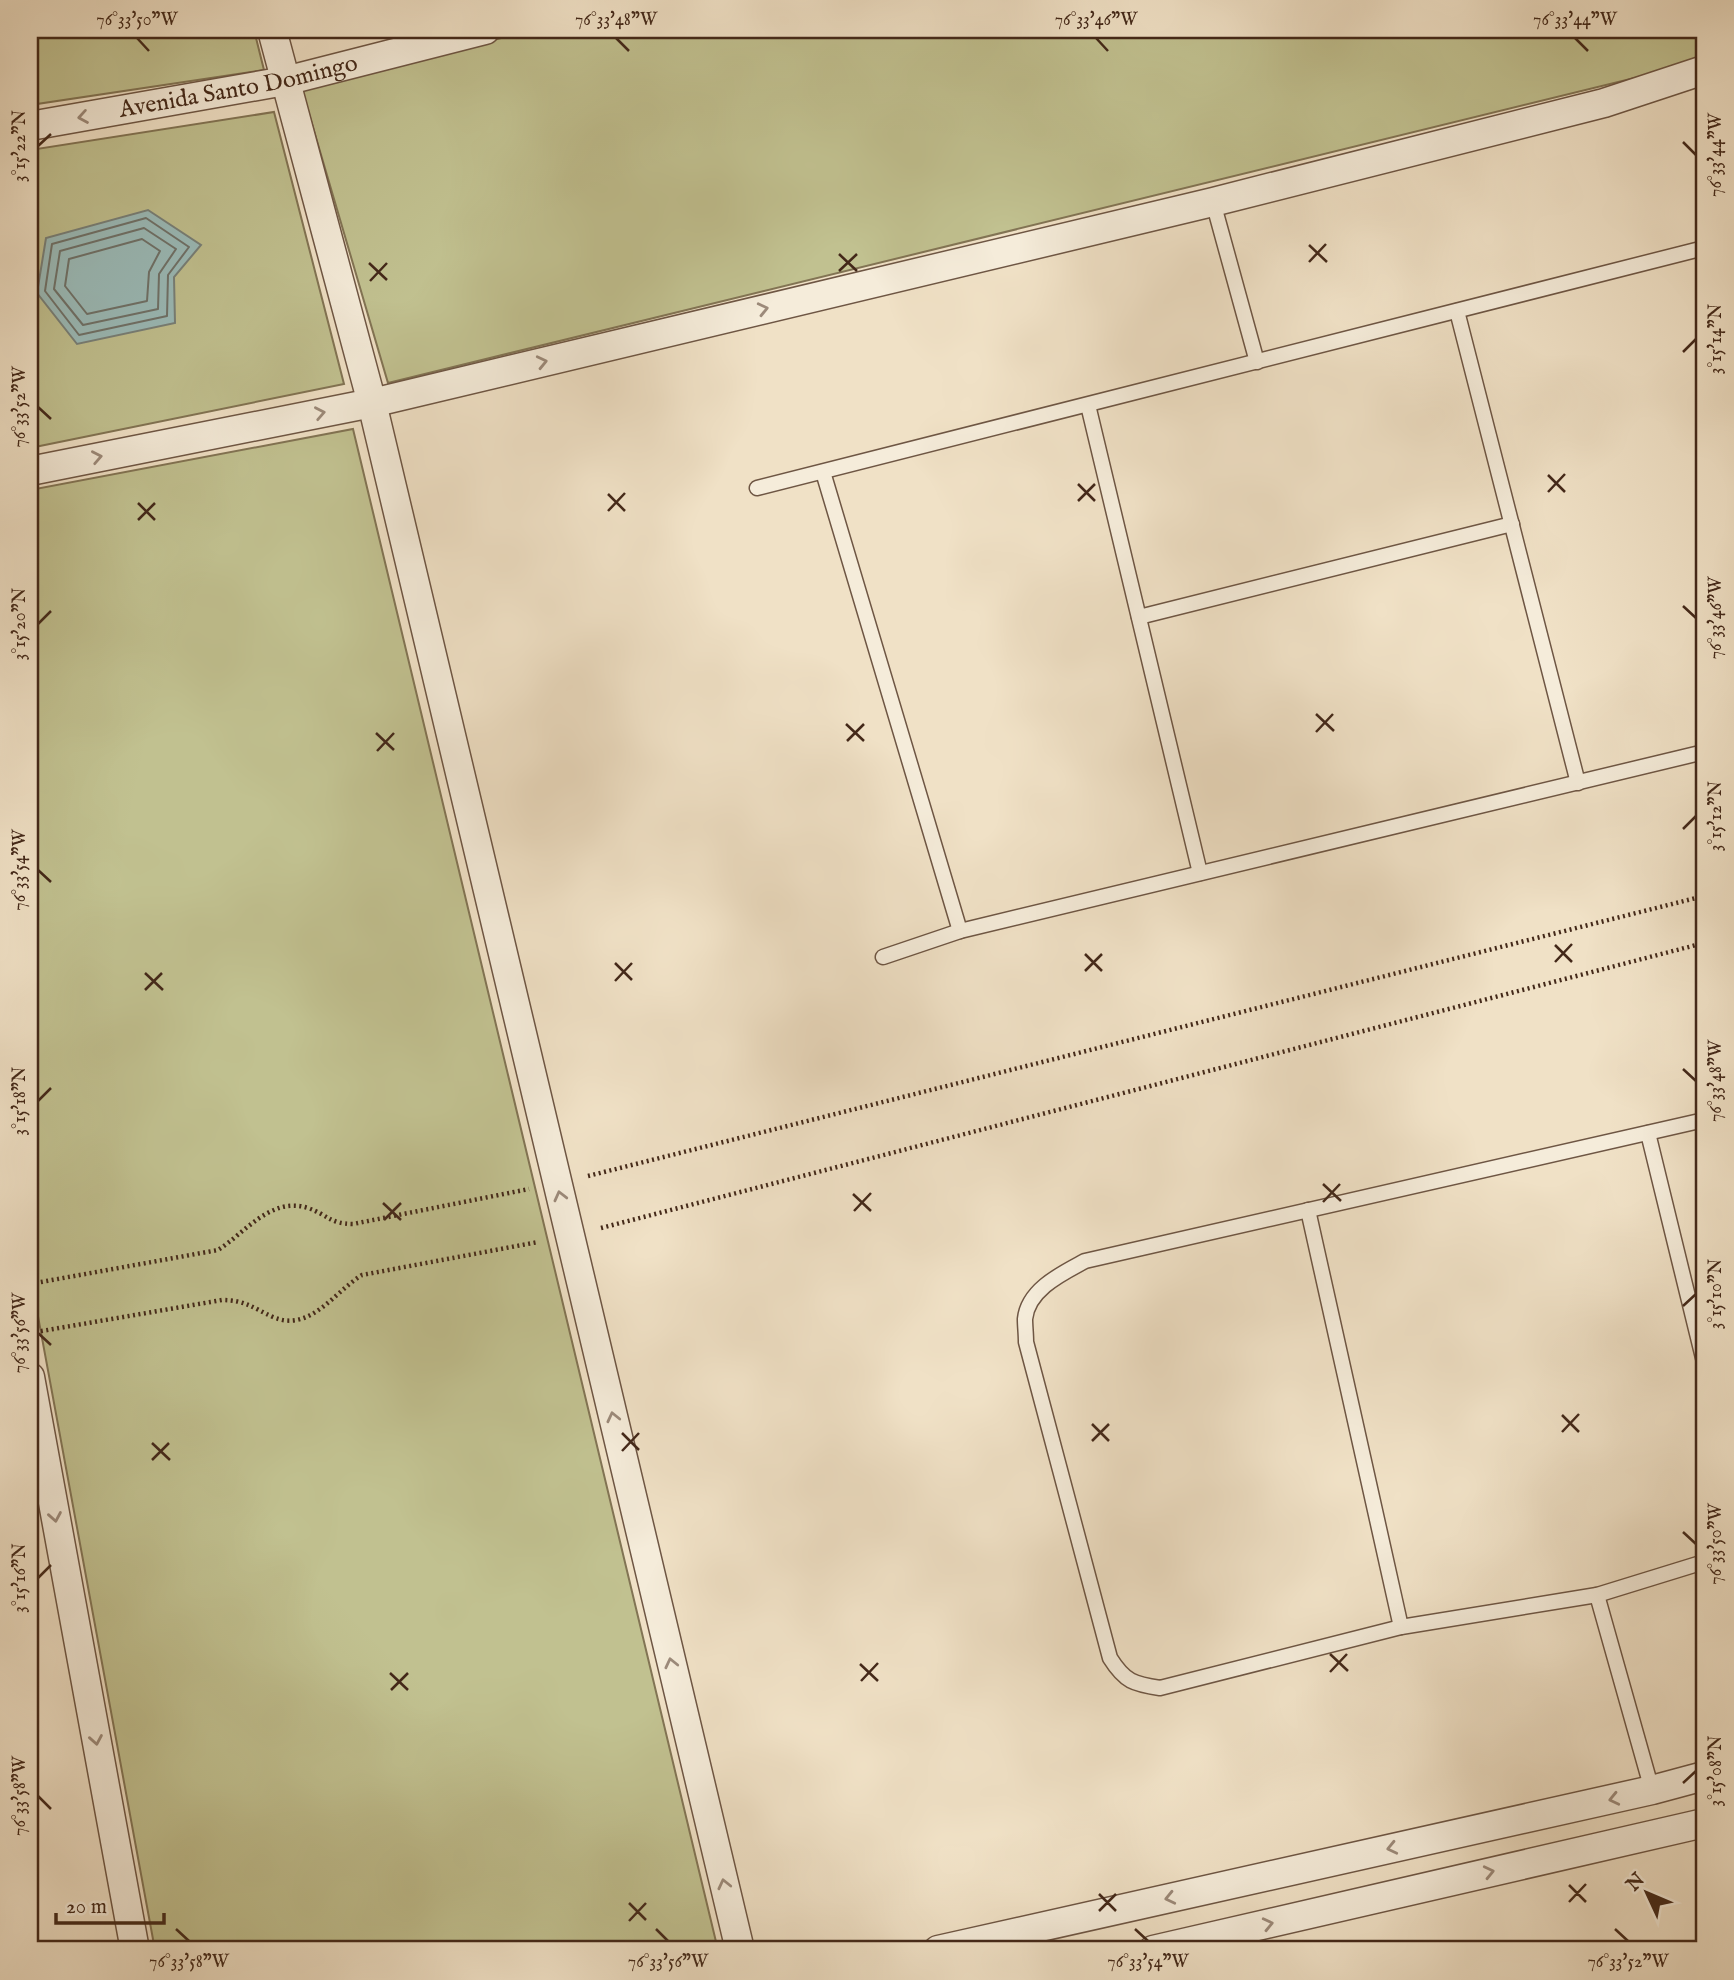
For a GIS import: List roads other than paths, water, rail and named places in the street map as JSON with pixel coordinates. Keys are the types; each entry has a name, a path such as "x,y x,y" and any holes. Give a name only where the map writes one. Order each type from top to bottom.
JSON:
{"street":[{"path":"272,30 372,403 740,1950"},
{"name":"Avenida Santo Domingo","path":"30,127 285,81 485,30"},
{"path":"30,471 372,403 1213,202 1604,103 1704,71"},
{"path":"30,1377 135,1950"},
{"path":"938,1950 1652,1790 1704,1776"},
{"path":"1153,1950 1704,1823"}],"lane":[{"path":"1213,202 1256,362"},
{"path":"757,488 1704,248"},
{"path":"1457,312 1578,783"},
{"path":"1088,405 1200,873"},
{"path":"823,472 960,931"},
{"path":"1139,617 1511,524"},
{"path":"883,957 960,931 1704,752"},
{"path":"1704,1120 1085,1261 1055,1278 1036,1295 1026,1315 1026,1342 1110,1658 1120,1674 1137,1685 1160,1688 1401,1627 1597,1595 1704,1562"},
{"path":"1648,1133 1704,1362"},
{"path":"1308,1210 1401,1627"},
{"path":"1597,1595 1652,1790"}],"water":[{"path":"148,210 201,245 174,277 175,323 77,344 37,293 46,238"}]}
